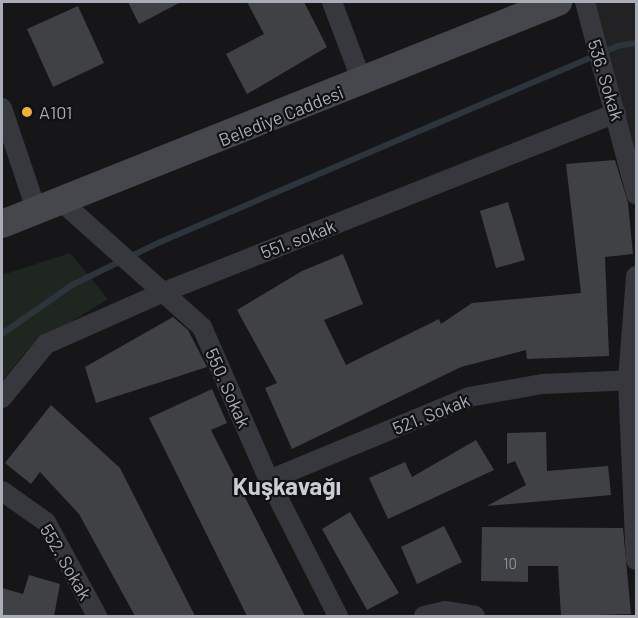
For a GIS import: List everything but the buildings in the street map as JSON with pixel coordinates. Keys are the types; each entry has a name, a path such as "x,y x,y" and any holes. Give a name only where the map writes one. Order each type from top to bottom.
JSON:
{"main road":[{"name":"Belediye Caddesi","path":"2,224 363,84 557,2"}],"street":[{"path":"332,2 363,84"},
{"name":"536. Sokak","path":"585,2 591,31 608,81 636,194"},
{"path":"2,108 49,207"},
{"name":"551. sokak","path":"2,398 46,344 164,292 616,113"},
{"name":"550. Sokak","path":"49,207 87,225 202,327 269,480 339,616"},
{"path":"636,276 632,380 636,560"},
{"name":"521. Sokak","path":"269,480 469,397 543,384 632,380"},
{"name":"552. Sokak","path":"2,491 46,522 97,616"},
{"path":"424,616 445,611 475,616"}],"shaded area":[{"path":"585,2 636,2 636,194"},
{"path":"70,253 108,299 29,348 2,381 2,275"}],"waterway":[{"path":"2,334 72,285 158,243 617,46 636,43"}],"place":[{"name":"A101","path":"27,112"}],"district":[{"name":"Kuşkavağı","path":"287,486"}]}
